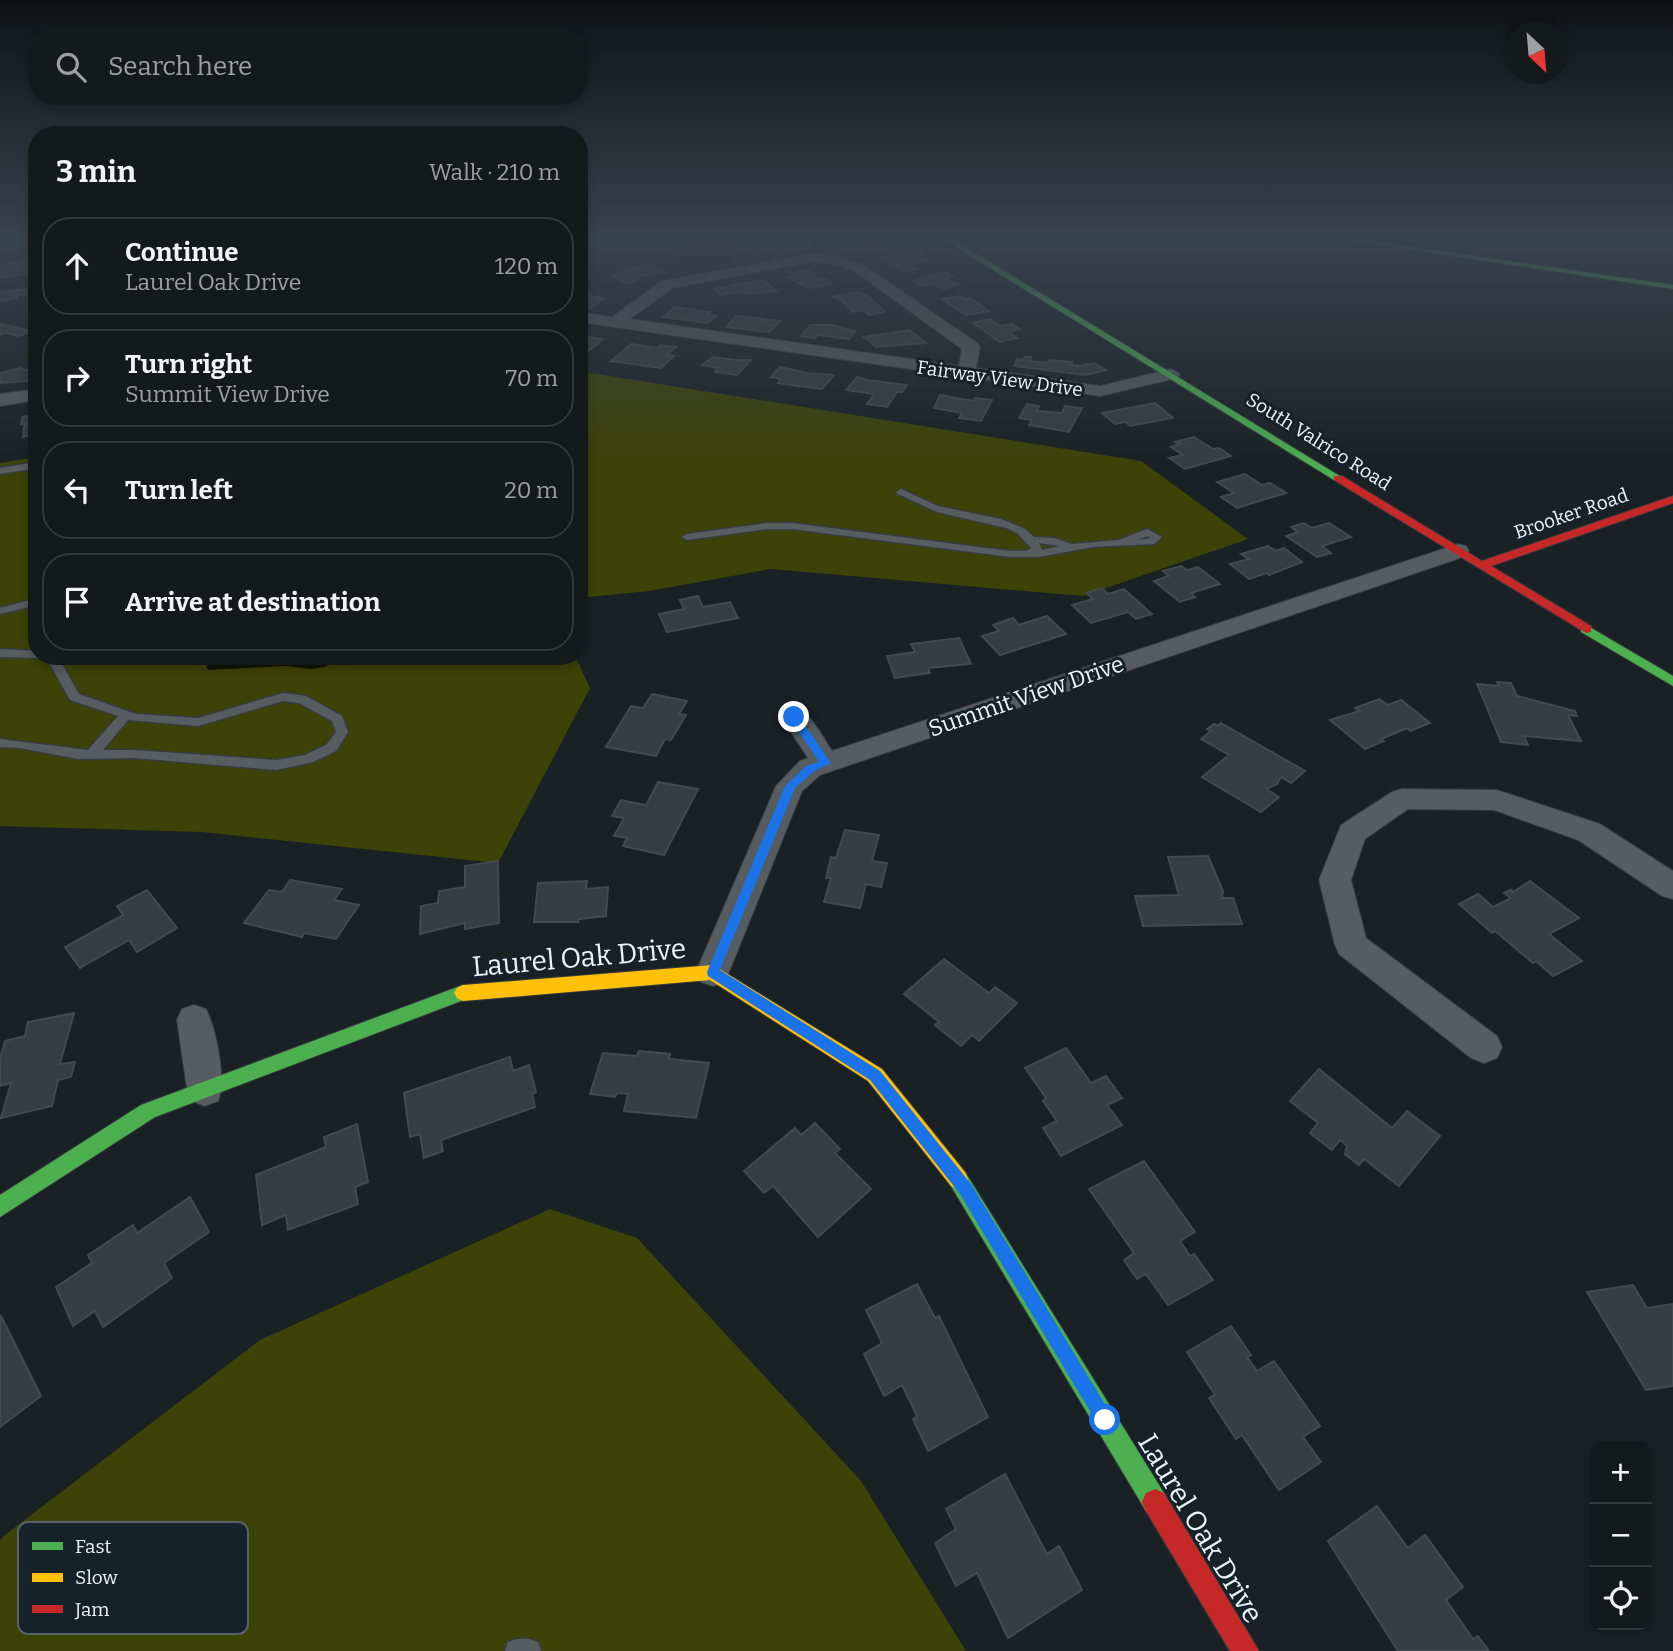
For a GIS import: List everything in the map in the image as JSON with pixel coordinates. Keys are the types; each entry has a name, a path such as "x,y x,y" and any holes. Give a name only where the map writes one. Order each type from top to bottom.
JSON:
{"street":[{"path":"616,322 628,313"},
{"path":"923,313 971,347 966,374"},
{"name":"South Valrico Road","path":"1070,313 1673,682"},
{"name":"Fairway View Drive","path":"588,318 1100,391 1171,374"},
{"path":"0,400 28,395"},
{"name":"Brooker Road","path":"1482,565 1673,499"},
{"name":"Summit View Drive","path":"713,972 790,786 810,768 1458,551"},
{"path":"794,717 825,763"},
{"path":"1484,1047 1351,945 1335,880 1352,833 1402,799 1496,800 1589,832 1673,887"},
{"name":"Laurel Oak Drive","path":"0,1207 148,1111 456,994 713,972 875,1075 965,1189 1245,1651"},
{"path":"194,1020 205,1089"}],"lane":[{"path":"0,471 28,466"},
{"path":"901,492 921,504 945,512 1003,523 1033,540 1054,541 1071,547"},
{"path":"687,537 768,526 792,526 1028,554 1122,543"},
{"path":"1028,554 1037,549 1033,540"},
{"path":"0,611 28,603"},
{"path":"0,653 28,655"},
{"path":"0,743 91,755 183,757 276,765 308,759 331,748 342,732 338,719 302,699 283,697 198,722 170,722 126,715 74,697 57,665"},
{"path":"91,755 126,715"},
{"path":"517,1651 529,1651"}],"green space":[{"path":"588,372 1141,461 1248,539 1083,596 771,569 649,591 588,597"},
{"path":"28,458 28,665 579,665 590,688 498,863 202,832 0,826 0,463"},
{"path":"550,1209 637,1238 861,1481 966,1651 0,1651 0,1540 18,1525 18,1634 248,1634 248,1522 22,1522 260,1340"}],"shaded area":[{"path":"328,665 312,669 285,666 208,670 206,666"}],"building":[{"path":"668,313 708,313 716,316 708,323 663,317"},
{"path":"736,316 780,321 769,332 726,327"},
{"path":"990,319 1000,326 1012,324 1020,329 1008,332 1017,338 1000,342 973,323"},
{"path":"0,324 28,330 19,336 5,333 0,335"},
{"path":"810,325 832,325 855,331 849,339 801,336"},
{"path":"909,330 926,343 876,347 864,337"},
{"path":"588,337 603,339 588,352"},
{"path":"631,344 658,348 661,345 676,347 667,355 674,356 661,368 611,361"},
{"path":"713,357 751,360 737,375 715,372 718,368 702,365"},
{"path":"1025,357 1031,357 1030,361 1072,362 1071,365 1080,366 1094,363 1106,370 1086,375 1014,366 1017,359 1023,360"},
{"path":"780,367 834,375 822,389 798,386 778,383 781,379 771,377"},
{"path":"21,368 28,369 28,381 0,383 0,373"},
{"path":"857,377 907,385 902,392 897,392 887,407 867,404 874,394 846,390"},
{"path":"940,395 973,401 975,398 992,400 981,421 959,418 962,413 934,408"},
{"path":"1155,403 1173,418 1130,426 1126,422 1115,424 1102,413"},
{"path":"1027,404 1039,406 1037,411 1062,413 1065,406 1082,408 1069,432 1029,425 1032,420 1019,418"},
{"path":"28,416 28,423 21,424 22,417"},
{"path":"28,425 28,436 23,437 24,426"},
{"path":"1194,437 1231,456 1185,469 1169,458 1183,455 1171,447 1180,444 1175,442"},
{"path":"1245,474 1262,485 1270,483 1286,493 1237,508 1221,497 1234,493 1217,482"},
{"path":"1304,523 1312,528 1329,523 1351,537 1322,546 1331,553 1317,557 1286,536 1298,532 1291,527"},
{"path":"1268,546 1276,551 1284,548 1302,562 1269,575 1267,573 1249,579 1230,564 1249,559 1241,554"},
{"path":"1181,566 1187,570 1198,567 1220,584 1191,593 1195,597 1180,602 1154,581 1169,576 1163,571"},
{"path":"1102,588 1108,594 1124,589 1152,614 1136,619 1128,612 1091,623 1072,605 1093,599 1086,593"},
{"path":"698,596 703,607 730,602 738,618 667,632 659,614 684,609 680,600"},
{"path":"1047,616 1066,634 1000,655 982,636 999,631 993,625 1013,618 1019,625"},
{"path":"959,638 971,664 928,668 930,673 895,678 887,656 915,652 911,644"},
{"path":"1497,682 1511,683 1517,696 1575,711 1577,716 1568,715 1581,741 1524,736 1528,745 1501,742 1477,684 1499,686"},
{"path":"652,694 687,701 679,714 686,715 671,740 665,739 656,756 606,747 631,706 643,708"},
{"path":"1379,699 1388,705 1401,700 1430,723 1410,731 1407,728 1365,749 1330,720 1360,711 1355,708"},
{"path":"1221,723 1305,771 1291,783 1281,777 1277,784 1266,789 1279,797 1261,812 1202,777 1229,755 1201,739 1211,731 1207,729"},
{"path":"658,782 698,789 664,855 623,846 627,838 614,836 624,818 612,816 621,800 646,805"},
{"path":"845,830 879,835 872,861 887,863 881,887 866,884 860,908 824,902 831,878 826,878 831,857 836,858"},
{"path":"1208,856 1223,891 1222,898 1233,898 1242,924 1143,926 1135,896 1179,895 1168,857"},
{"path":"498,861 499,923 465,929 465,923 420,934 421,906 438,903 439,891 465,887 465,866"},
{"path":"290,880 342,889 334,900 359,905 336,939 304,933 302,937 244,923 269,890 282,892"},
{"path":"587,881 586,889 608,887 606,916 579,919 578,922 534,922 538,883"},
{"path":"1530,881 1579,918 1549,934 1582,961 1553,976 1495,931 1492,933 1459,904 1478,894 1493,907 1511,898 1504,893 1511,890 1513,892"},
{"path":"147,890 177,928 137,952 129,940 80,968 65,947 123,915 117,906"},
{"path":"944,959 989,993 995,987 1017,1003 979,1041 972,1035 961,1046 935,1025 939,1022 904,994"},
{"path":"74,1013 60,1064 75,1062 71,1077 58,1080 52,1106 1,1118 11,1083 0,1086 0,1059 5,1041 25,1036 28,1022"},
{"path":"1066,1048 1091,1083 1106,1076 1122,1098 1107,1105 1122,1125 1061,1156 1043,1128 1057,1121 1043,1101 1046,1098 1025,1068"},
{"path":"639,1051 670,1054 669,1059 709,1063 696,1118 624,1111 628,1094 617,1093 615,1097 590,1094 603,1053 637,1056"},
{"path":"510,1057 513,1071 529,1065 536,1092 532,1094 535,1107 441,1140 443,1151 424,1158 420,1134 410,1137 404,1093"},
{"path":"1319,1069 1392,1128 1407,1111 1440,1136 1399,1186 1364,1159 1359,1165 1345,1154 1347,1146 1340,1140 1332,1150 1310,1133 1318,1123 1290,1101"},
{"path":"815,1123 840,1149 835,1153 871,1189 818,1237 773,1186 764,1193 744,1171 795,1128 801,1135"},
{"path":"357,1124 368,1182 355,1187 358,1204 288,1230 286,1215 262,1225 256,1175 326,1147 324,1137"},
{"path":"1144,1161 1195,1232 1180,1241 1190,1256 1194,1254 1213,1280 1168,1305 1146,1274 1137,1279 1124,1260 1134,1253 1089,1189"},
{"path":"190,1197 209,1232 164,1263 172,1278 103,1327 95,1311 73,1326 56,1287 92,1263 88,1255 133,1225 137,1233"},
{"path":"917,1284 935,1318 939,1316 988,1417 928,1451 913,1419 917,1416 902,1385 884,1396 864,1354 882,1343 866,1310"},
{"path":"1633,1285 1647,1308 1673,1304 1673,1386 1646,1390 1587,1292"},
{"path":"0,1317 41,1396 0,1427"},
{"path":"1231,1326 1251,1355 1247,1357 1257,1371 1274,1361 1320,1426 1303,1437 1321,1462 1279,1490 1242,1435 1236,1439 1209,1398 1215,1395 1187,1352"},
{"path":"1005,1474 1047,1554 1059,1546 1082,1590 1008,1638 977,1573 956,1586 935,1543 956,1529 946,1509"},
{"path":"1377,1506 1408,1548 1425,1535 1463,1587 1446,1600 1473,1639 1478,1636 1489,1651 1398,1651 1328,1541"}],"traffic: fast":[{"path":"1068,313 1338,478"},
{"path":"1586,629 1673,682"},
{"path":"0,1207 148,1111 463,993"},
{"path":"958,1179 1155,1502"}],"traffic: slow":[{"path":"463,993 713,972 875,1075 958,1179"}],"traffic: jam":[{"path":"1338,478 1586,629"},
{"path":"1482,565 1673,499"},
{"path":"1155,1502 1245,1651"}],"route":[{"path":"794,717 825,763 810,768 790,786 713,972 875,1075 965,1189 1105,1420"}]}
